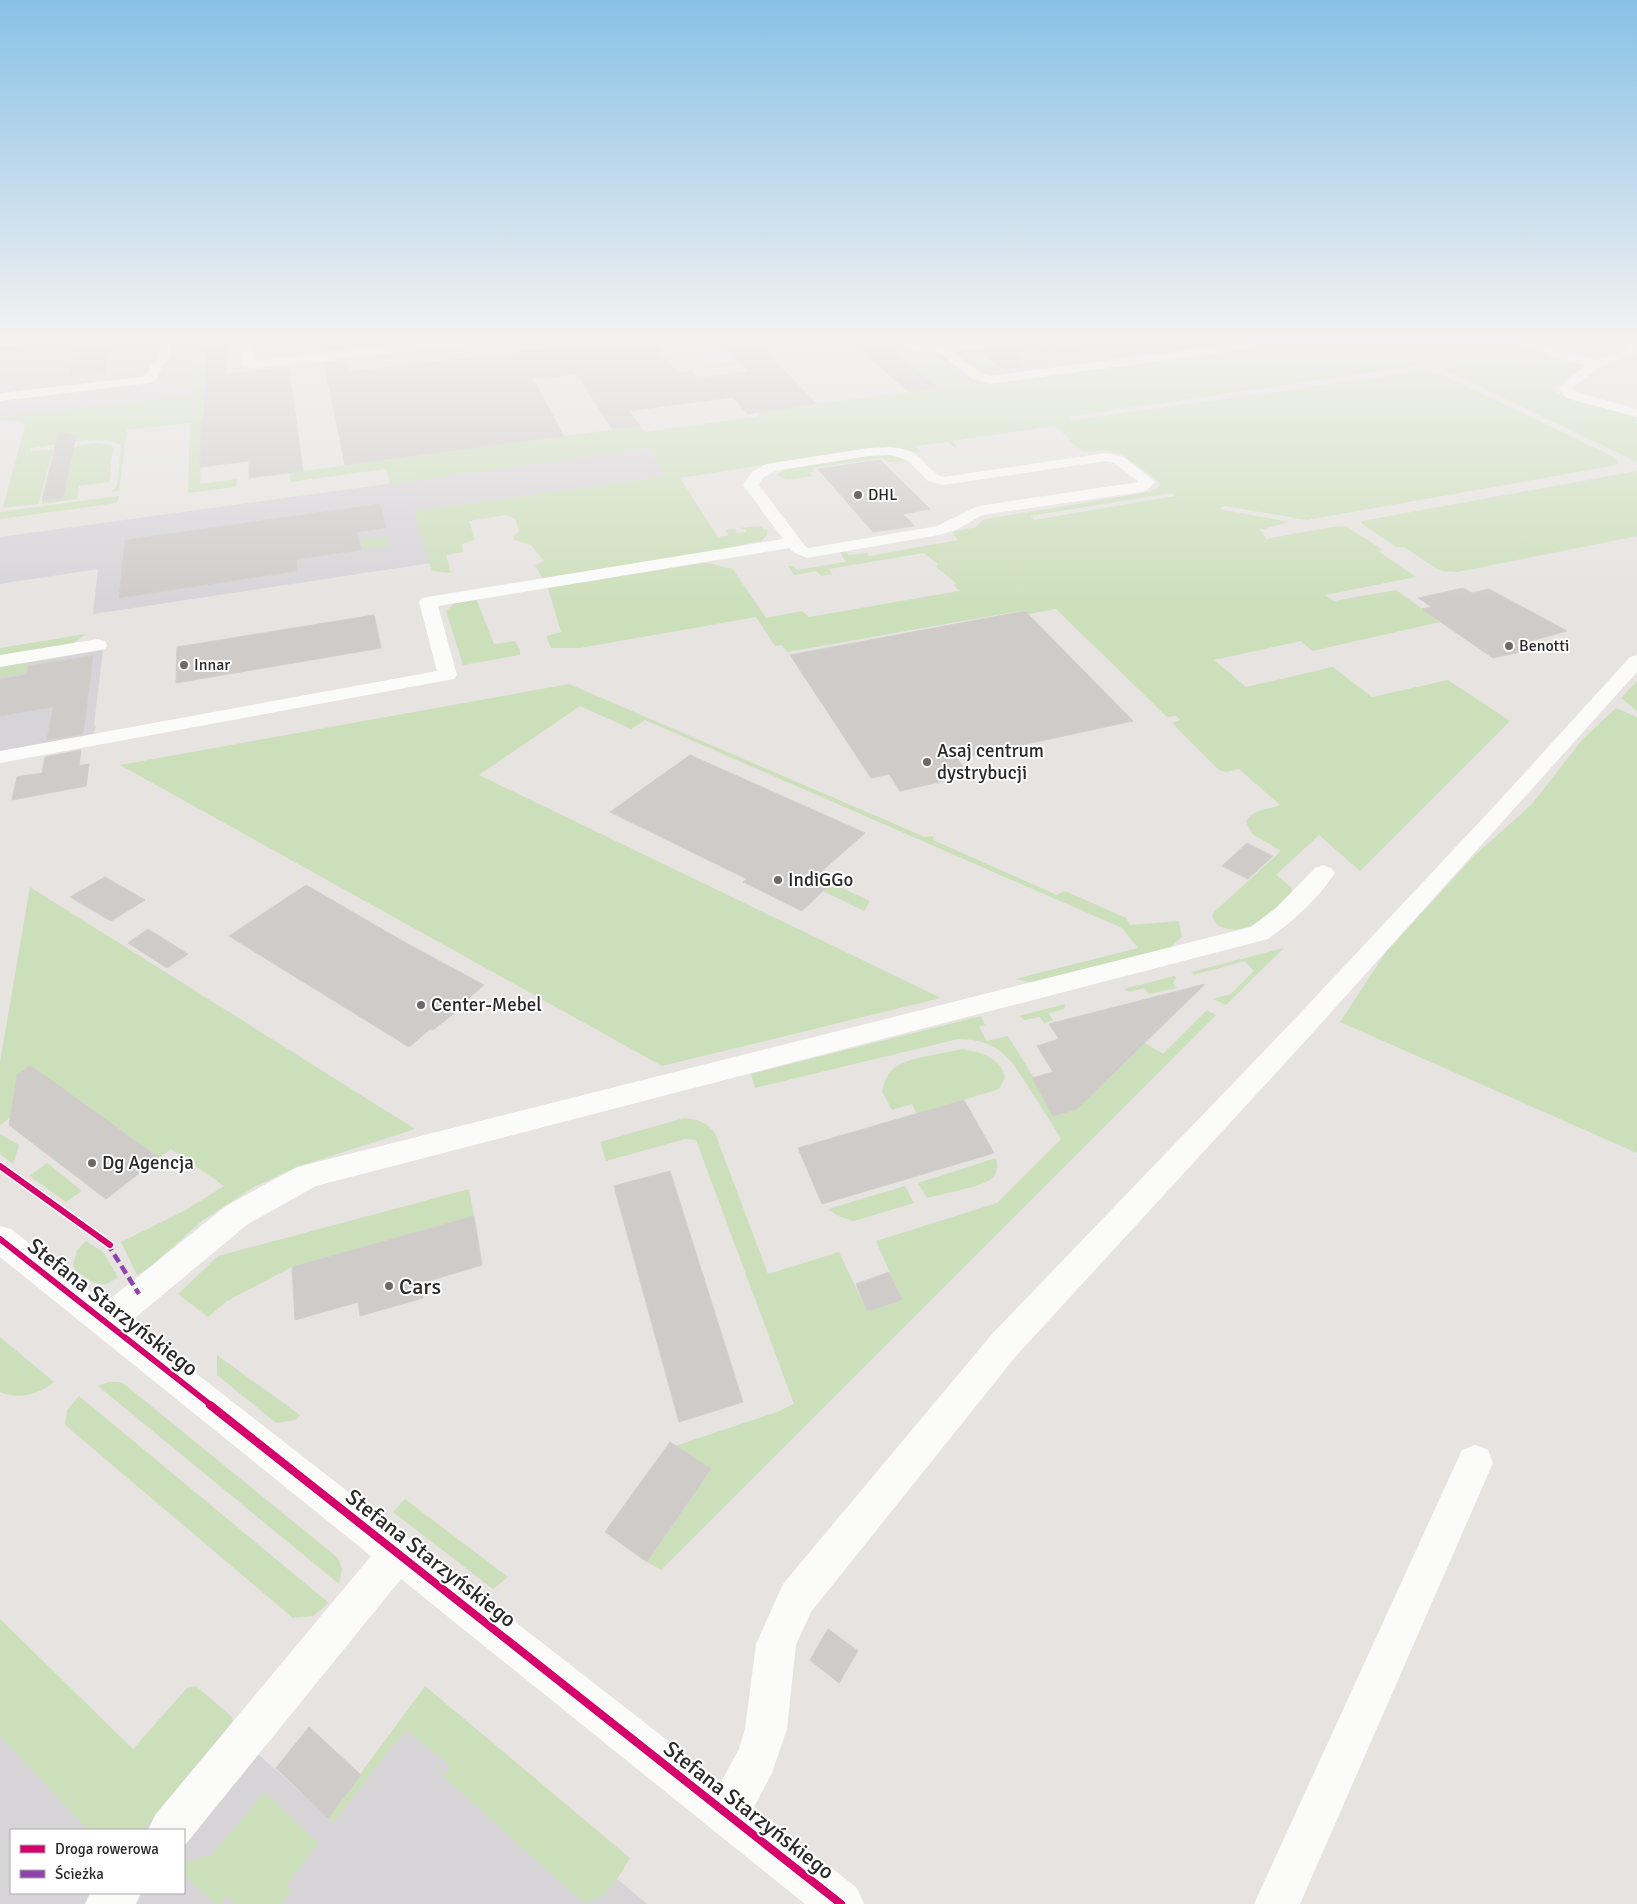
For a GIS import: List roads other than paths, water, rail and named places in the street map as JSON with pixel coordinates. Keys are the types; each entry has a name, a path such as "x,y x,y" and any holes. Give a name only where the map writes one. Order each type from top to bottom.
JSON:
{"street":[{"path":"869,452 893,452 913,457 932,478 943,481 1106,457 1119,460 1148,482 1142,486 978,511 952,526 939,530 816,553 803,551 795,542 751,484 757,474 771,467 869,452"},
{"path":"0,757 447,674 428,602 795,542"},
{"path":"0,661 98,646"},
{"path":"727,1813 757,1758 766,1730 776,1644 797,1598 1004,1345 1299,1031 1507,806 1637,661"},
{"path":"106,1322 237,1215 308,1176 1259,933 1278,921 1296,904 1323,873"},
{"name":"Stefana Starzyńskiego","path":"0,1239 841,1904"},
{"path":"1277,1904 1475,1463"},
{"path":"171,1829 398,1553"},
{"path":"108,1904 117,1894"}],"place":[{"name":"DHL","path":"858,495"},
{"name":"Benotti","path":"1509,646"},
{"name":"Innar","path":"184,665"},
{"name":"Asaj centrum dystrybucji","path":"927,762"},
{"name":"IndiGGo","path":"778,880"},
{"name":"Center-Mebel","path":"421,1005"},
{"name":"Dg Agencja","path":"92,1163"},
{"name":"Cars","path":"389,1286"}]}
